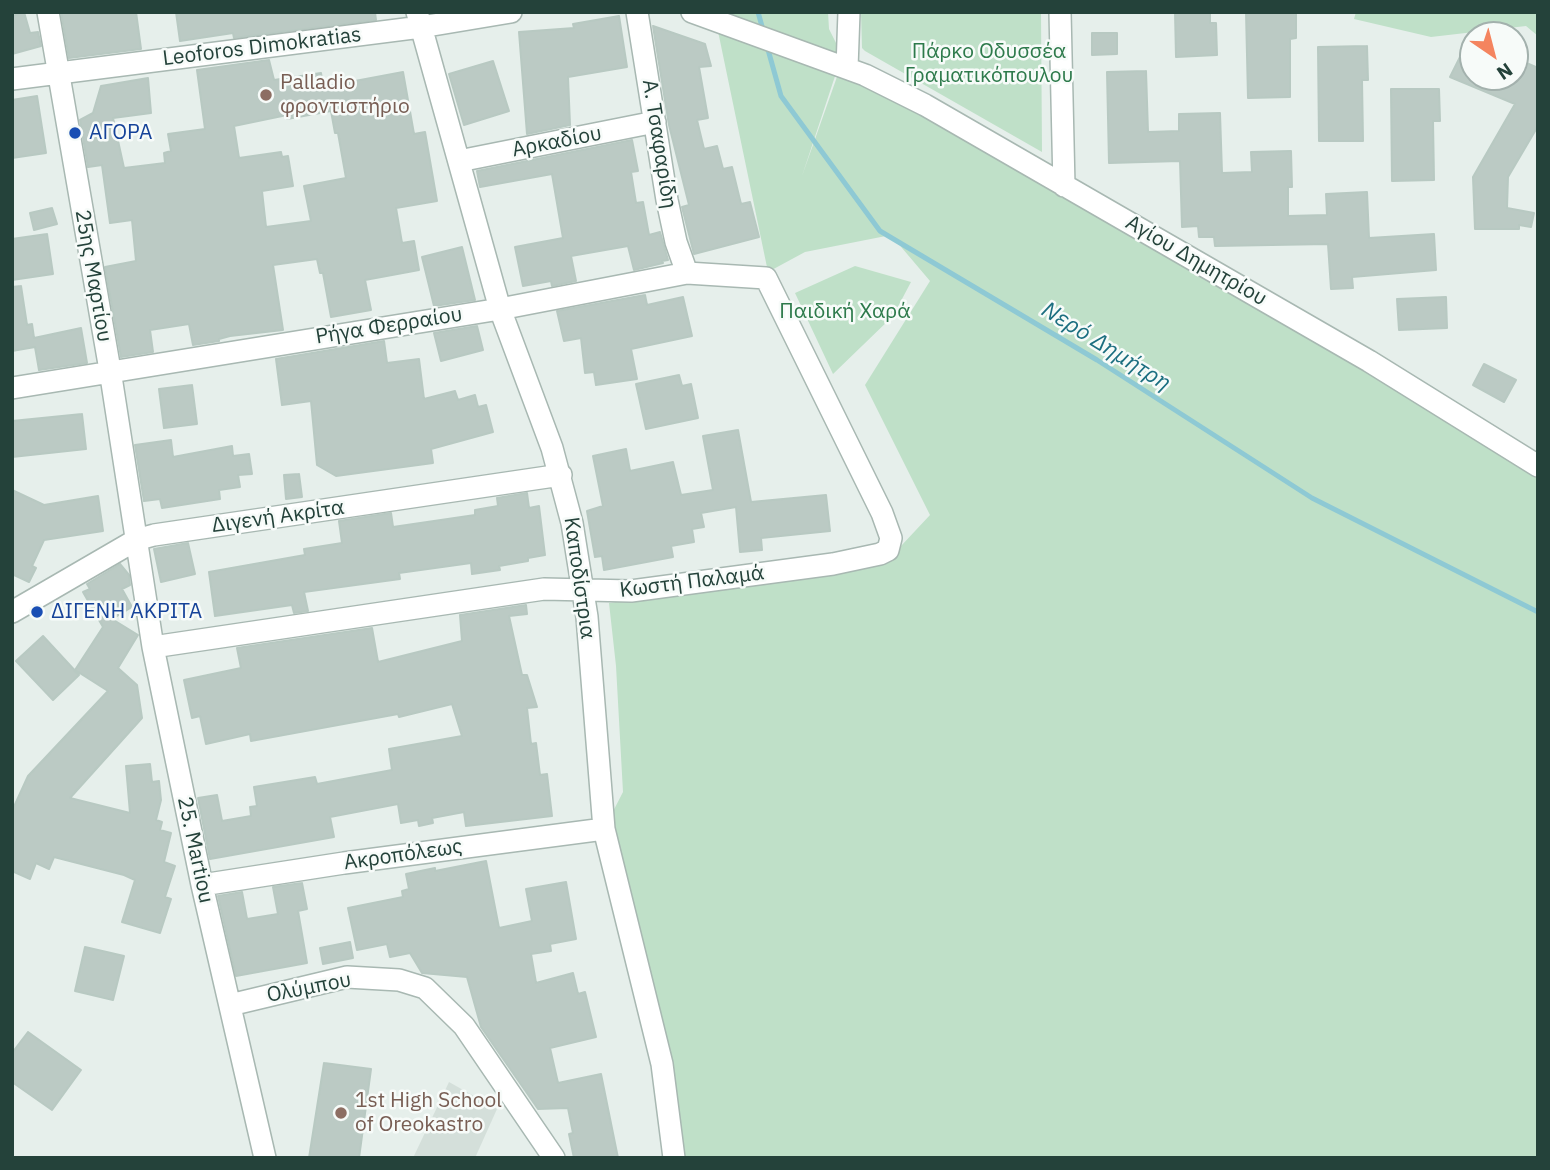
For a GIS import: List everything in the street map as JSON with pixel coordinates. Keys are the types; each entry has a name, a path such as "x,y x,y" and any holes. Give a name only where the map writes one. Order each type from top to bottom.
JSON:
{"street":[{"name":"25ης Μαρτίου","path":"48,12 110,370 136,540"},
{"name":"Leoforos Dimokratias","path":"12,79 419,20 512,12"},
{"name":"Α. Τσαφαρίδη","path":"637,12 676,242 687,273"},
{"name":"Αγίου Δημητρίου","path":"692,12 847,68 925,105 1368,360 1538,467"},
{"path":"847,68 849,12"},
{"path":"1060,12 1064,186"},
{"name":"Καποδίστρια","path":"419,20 500,309 561,475 572,523 587,617 604,829 662,1064 674,1158"},
{"name":"Αρκαδίου","path":"459,161 654,122"},
{"name":"Ρήγα Φερραίου","path":"12,388 110,370 500,309 687,273 766,278"},
{"name":"Κωστή Παλαμά","path":"153,647 544,589 631,591 833,565 869,558 888,550 891,538 882,513 766,278"},
{"name":"Διγενή Ακρίτα","path":"12,612 136,540 167,533 561,475"},
{"name":"25. Martiou","path":"136,540 153,647 202,886 265,1158"},
{"name":"Ακροπόλεως","path":"202,886 344,863 604,829"},
{"name":"Ολύμπου","path":"230,1004 347,977 399,979 425,988 464,1026 554,1158"}],"shaded area":[{"path":"449,1082 497,1109 475,1158 413,1158"}],"green space":[{"path":"714,12 828,12 829,29 842,55 802,176 838,74 886,93 1353,364 1538,479 1538,1158 664,1158 652,1065 604,829 623,792 616,666 609,603 886,562 930,515 865,385 930,281 891,235 805,252 768,272"},
{"name":"Πάρκο Οδυσσέα Γραματικόπουλου","path":"861,12 1041,12 1042,152 865,51 862,48"},
{"path":"1356,12 1538,12 1538,36 1529,28 1529,21 1459,21 1459,34 1431,37 1354,19"},
{"name":"Παιδική Χαρά","path":"855,266 911,282 893,316 833,374 795,293"}],"building":[{"path":"24,12 30,33 38,32 41,46 12,54 12,16"},
{"path":"61,12 136,12 141,49 69,58"},
{"path":"176,12 375,12 376,20 234,38 233,33 180,41"},
{"path":"1175,12 1210,12 1210,23 1216,23 1217,55 1176,57"},
{"path":"1246,12 1296,12 1296,38 1290,39 1290,97 1248,98"},
{"path":"619,16 627,67 568,77 570,125 527,134 519,32 574,28 573,24"},
{"path":"653,26 705,44 711,66 699,67 708,118 697,120 704,149 717,146 723,169 732,167 741,204 750,202 759,237 694,254 682,207 689,205 669,125"},
{"path":"1092,33 1117,33 1117,54 1092,55"},
{"path":"1367,46 1368,80 1362,80 1363,141 1319,141 1318,47"},
{"path":"1459,59 1459,81 1450,77"},
{"path":"269,60 274,80 321,73 323,87 403,72 414,134 425,132 437,201 396,208 402,243 414,241 419,270 365,280 371,310 331,317 323,273 320,273 317,259 273,265 283,330 230,336 219,341 193,345 189,324 150,330 153,352 121,357 105,267 136,261 132,220 110,223 102,165 88,167 80,120 93,113 101,86 148,78 151,113 113,118 124,168 165,163 164,153 171,151 168,134 205,129 197,70","holes":["331,111 335,133 338,133 346,178 304,186 311,221 266,227 262,191 293,186 288,156 282,157 281,152 239,158 234,126 287,115 287,119"]},
{"path":"493,61 509,111 464,125 449,74"},
{"path":"1529,64 1538,68 1538,126 1508,177 1507,208 1534,213 1531,227 1519,225 1519,229 1475,229 1473,177 1515,104 1484,91 1529,91"},
{"path":"1146,71 1148,132 1179,131 1179,114 1220,113 1222,173 1252,172 1251,152 1291,151 1292,187 1288,187 1288,216 1327,215 1326,194 1367,192 1369,238 1434,234 1436,270 1352,277 1353,288 1331,289 1328,244 1215,246 1214,237 1199,237 1198,226 1182,227 1180,161 1109,163 1107,72"},
{"path":"1391,89 1439,89 1440,121 1433,121 1434,180 1392,181"},
{"path":"37,96 46,153 12,158 12,100"},
{"path":"632,140 638,171 631,172 636,203 643,202 649,235 660,232 668,260 634,270 628,246 571,256 576,281 552,286 551,281 523,286 515,247 563,238 552,174 480,187 477,171"},
{"path":"52,208 57,224 34,230 30,213"},
{"path":"47,234 53,274 12,280 12,239"},
{"path":"462,247 475,300 434,306 422,257"},
{"path":"21,286 27,325 32,324 34,338 81,328 87,363 39,370 35,347 12,351 12,287"},
{"path":"645,295 647,305 683,297 692,336 631,349 637,379 596,385 594,372 585,373 581,338 564,341 557,311"},
{"path":"1446,297 1447,328 1399,330 1397,299"},
{"path":"477,326 483,350 441,361 434,333"},
{"path":"384,341 387,363 419,359 424,399 455,391 458,400 475,395 478,407 486,405 493,432 431,449 433,463 336,476 317,465 311,401 282,405 276,359"},
{"path":"1484,364 1516,380 1504,402 1473,385"},
{"path":"679,375 682,386 691,384 698,418 646,429 636,384"},
{"path":"192,385 197,424 164,428 159,389"},
{"path":"82,414 86,449 12,457 12,421"},
{"path":"738,430 751,502 826,495 830,531 761,538 762,550 740,552 736,507 701,513 704,527 692,529 694,542 671,546 673,557 604,570 602,556 595,557 587,511 603,506 593,456 626,449 630,471 673,462 681,495 713,490 703,436"},
{"path":"171,440 173,457 232,446 233,456 249,454 252,474 238,475 240,487 219,490 220,499 162,508 160,499 144,501 135,445"},
{"path":"299,474 302,497 286,499 284,475"},
{"path":"12,490 44,505 98,496 103,531 44,540 32,566 36,568 29,582 12,574"},
{"path":"527,493 529,508 539,506 545,555 499,566 500,570 472,574 471,563 399,573 400,579 304,592 308,611 294,613 292,605 215,616 209,572 305,555 304,549 342,543 339,521 391,513 393,527 475,515 475,510 498,506 497,498"},
{"path":"188,543 195,574 161,582 154,549"},
{"path":"120,564 129,575 130,585 122,589 132,607 112,619 138,635 118,668 137,685 142,718 70,798 130,813 126,766 150,764 152,782 159,781 161,800 156,820 162,822 160,830 171,833 164,862 175,866 165,897 171,899 160,933 122,922 135,880 124,875 54,857 49,869 36,863 30,879 12,871 12,811 28,776 108,691 75,670 103,627 83,592 90,589 87,584"},
{"path":"526,605 527,614 509,616 522,675 527,675 537,707 527,708 531,744 536,743 540,775 547,774 552,816 466,826 464,812 432,818 433,823 419,826 418,820 401,823 398,804 330,817 334,837 210,859 198,798 217,795 222,821 251,816 250,807 257,806 254,787 315,777 317,784 392,770 389,749 462,736 452,704 399,717 398,714 251,741 250,734 206,744 200,716 192,718 184,680 241,668 237,648 372,628 378,662 462,641 460,615"},
{"path":"43,636 79,675 53,700 16,661"},
{"path":"486,861 499,928 532,921 526,889 566,882 576,939 550,944 551,951 531,954 536,983 573,973 578,994 585,992 596,1037 550,1048 558,1083 601,1074 618,1158 574,1158 569,1134 573,1133 568,1108 538,1109 481,1027 467,977 422,973 410,953 390,957 387,944 357,950 348,908 403,897 402,891 409,889 406,874"},
{"path":"302,883 307,909 298,911 307,963 236,976 218,896 242,892 247,919 278,914 273,887"},
{"path":"350,942 353,958 323,964 320,948"},
{"path":"85,947 124,956 113,1000 75,991"},
{"path":"28,1032 81,1070 52,1110 12,1082 12,1053"},
{"name":"1st High School of Oreokastro","path":"324,1063 371,1069 359,1158 309,1158"}],"waterway":[{"name":"Νερό Δημήτρη","path":"758,12 763,30"},
{"name":"Νερό Δημήτρη","path":"767,46 781,96 880,231 1097,360 1312,498 1538,612"}],"place":[{"name":"Palladio φροντιστήριο","path":"266,95"},
{"name":"ΑΓΟΡΑ","path":"75,133"},
{"name":"ΔΙΓΕΝΗ ΑΚΡΙΤΑ","path":"37,612"},
{"name":"1st High School of Oreokastro","path":"341,1113"}]}
